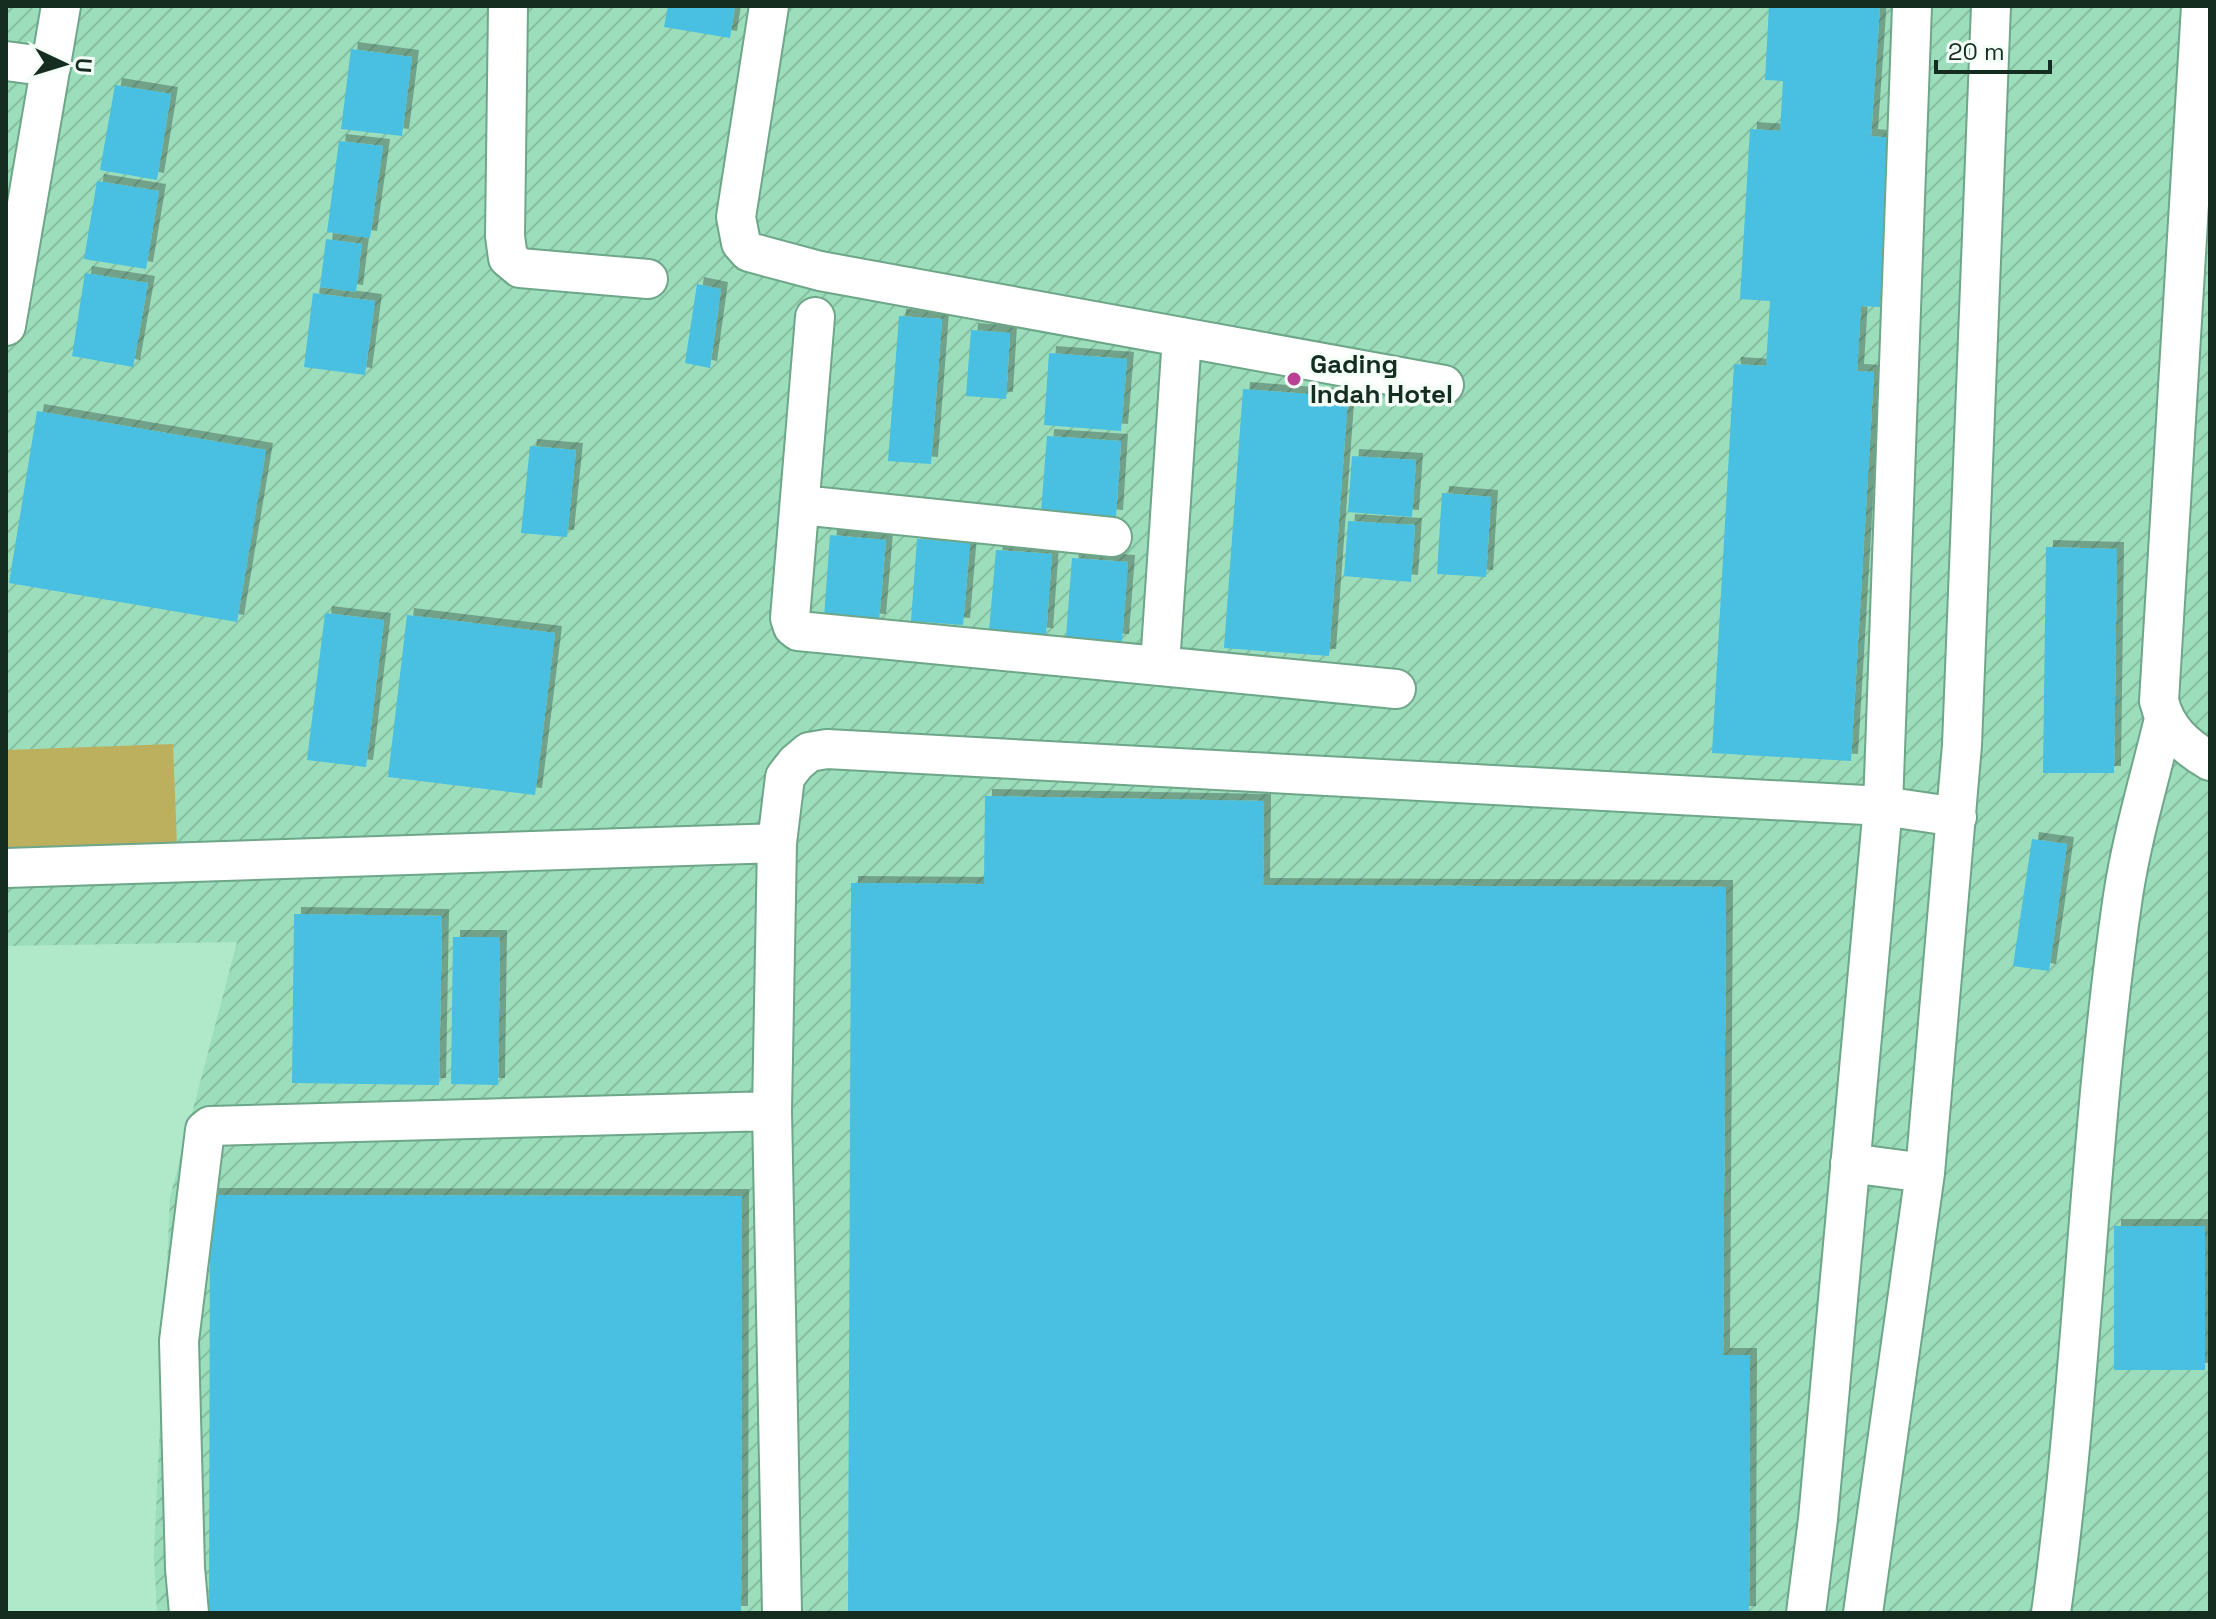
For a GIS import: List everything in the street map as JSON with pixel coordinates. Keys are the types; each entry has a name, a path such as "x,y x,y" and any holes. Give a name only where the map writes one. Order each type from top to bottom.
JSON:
{"lane":[{"path":"6,326 15,216 51,67 61,6"},
{"path":"508,6 505,236 508,258 520,268 648,279"},
{"path":"769,6 736,217 741,243 749,252 820,271 1444,385"},
{"path":"1806,1613 1818,1519 1883,806 1912,6"},
{"path":"1863,1613 1925,1173 1957,817 1964,713 1991,6"},
{"path":"2201,6 2159,701 2164,719 2173,733 2208,759"},
{"path":"6,61 51,67"},
{"path":"815,317 790,618 798,631 1396,689"},
{"path":"1160,665 1182,337"},
{"path":"801,505 1112,537"},
{"path":"2051,1613 2064,1523 2094,1138 2123,893 2164,719"},
{"path":"782,1613 772,1111 777,843 785,777 809,752 827,749 1883,806 1957,817"},
{"path":"6,868 777,843"},
{"path":"189,1613 179,1341 205,1130 210,1126 772,1111"},
{"path":"1850,1163 1925,1173"}],"shaded area":[{"path":"6,6 2210,6 2210,1613 157,1613 154,1556 170,1197 237,942 6,946"},
{"path":"173,744 177,845 6,851 6,750"}],"building":[{"path":"668,6 735,6 730,38 664,27"},
{"path":"1769,6 1880,6 1871,136 1890,138 1880,307 1861,306 1857,371 1874,372 1851,761 1712,753 1734,364 1766,366 1770,301 1740,299 1750,129 1780,131 1783,81 1765,80"},
{"path":"351,49 412,57 402,136 341,129"},
{"path":"115,85 171,94 157,180 100,170"},
{"path":"339,141 383,146 370,238 327,232"},
{"path":"97,181 159,191 146,269 84,259"},
{"path":"326,239 362,244 356,292 320,287"},
{"path":"85,273 148,283 133,367 72,356"},
{"path":"697,284 721,289 710,368 685,363"},
{"path":"313,293 375,301 365,375 304,367"},
{"path":"899,316 942,319 931,464 888,461"},
{"path":"971,330 1010,333 1006,399 966,396"},
{"path":"1049,353 1127,359 1121,431 1044,425"},
{"path":"1243,389 1348,397 1329,656 1224,648"},
{"path":"37,411 266,450 237,622 9,583"},
{"path":"1047,436 1121,441 1116,517 1041,511"},
{"path":"530,446 576,450 567,537 521,533"},
{"path":"1352,456 1416,460 1412,517 1348,512"},
{"path":"1442,493 1491,497 1486,577 1437,574"},
{"path":"1348,521 1415,525 1411,582 1344,576"},
{"path":"830,535 886,540 879,621 824,617"},
{"path":"917,539 970,543 963,625 911,621"},
{"path":"2046,547 2117,549 2114,773 2043,773"},
{"path":"996,550 1052,554 1046,635 989,631"},
{"path":"1072,558 1128,562 1122,641 1066,637"},
{"path":"325,613 384,620 366,767 307,760"},
{"path":"407,615 555,633 535,795 388,777"},
{"path":"985,796 1264,801 1263,885 1726,887 1723,1355 1750,1355 1749,1613 848,1613 851,883 984,884"},
{"path":"2032,839 2067,844 2049,971 2013,966"},
{"path":"294,914 442,916 439,1085 292,1083"},
{"path":"453,937 500,937 498,1085 451,1084"},
{"path":"210,1195 742,1196 741,1613 209,1613"},
{"path":"2114,1226 2205,1226 2205,1370 2114,1370"}],"place":[{"name":"Gading Indah Hotel","path":"1294,379"}]}
